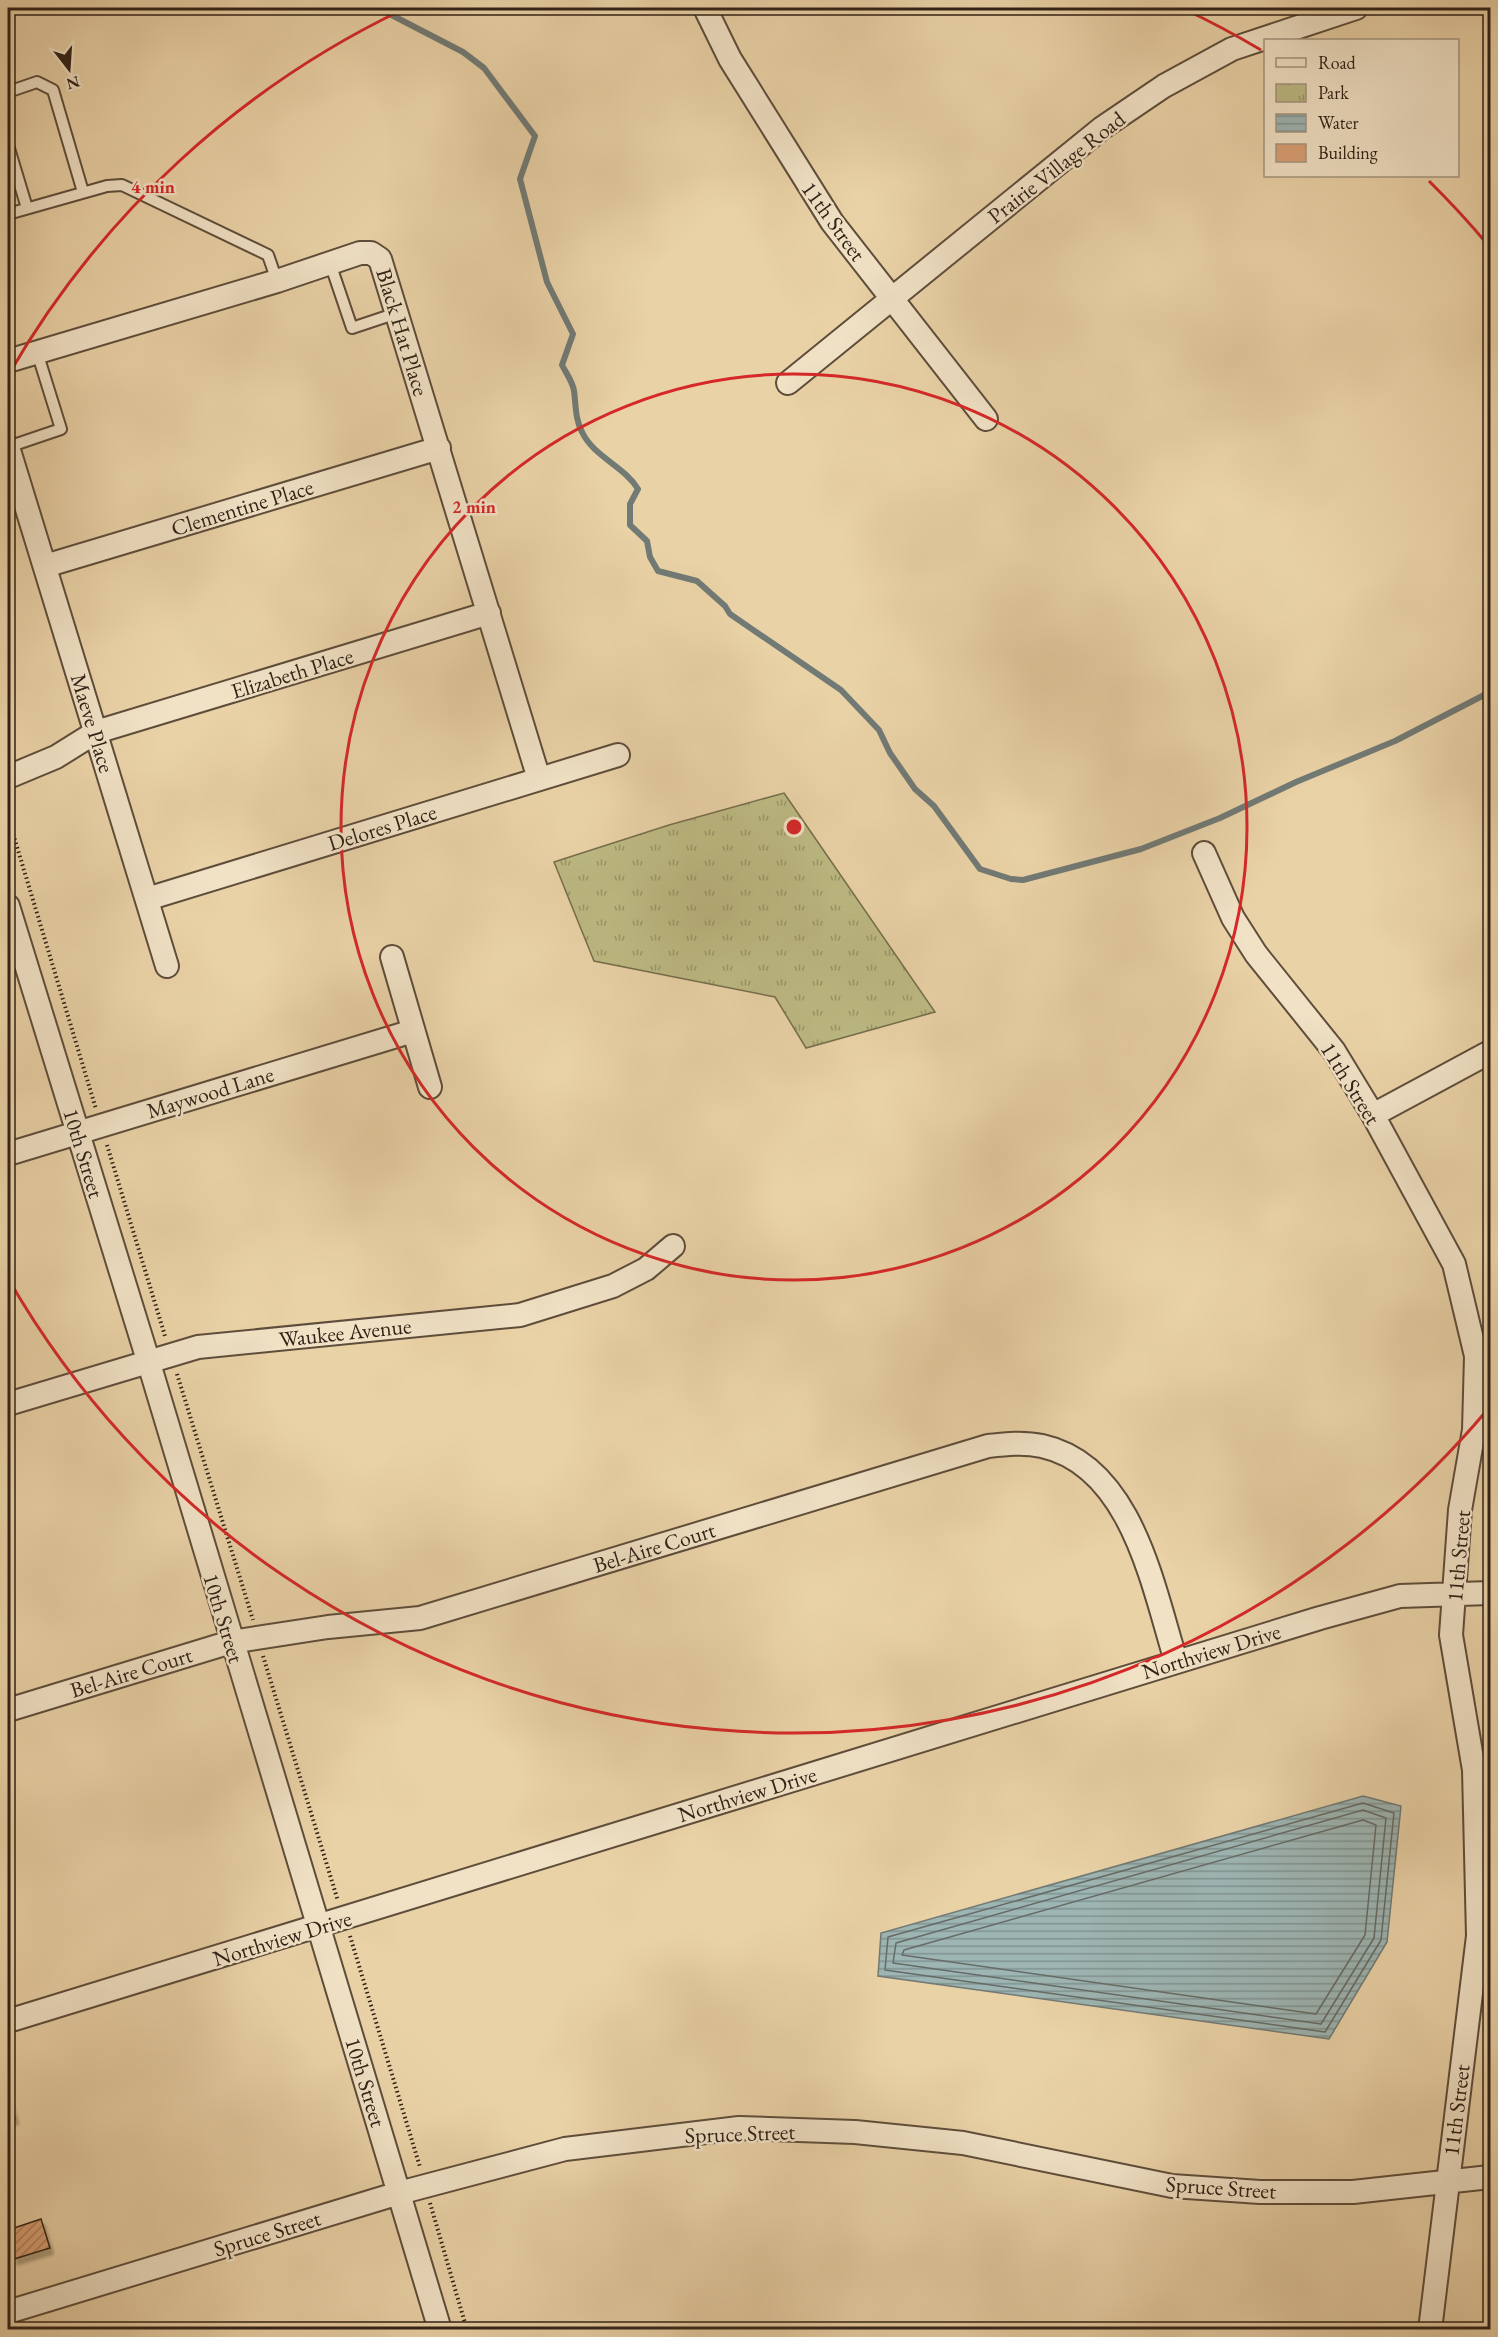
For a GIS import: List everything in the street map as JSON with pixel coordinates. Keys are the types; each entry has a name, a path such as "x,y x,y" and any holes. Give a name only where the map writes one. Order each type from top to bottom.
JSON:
{"street":[{"name":"11th Street","path":"705,8 730,59 775,135 832,222 986,419"},
{"name":"Prairie Village Road","path":"788,383 1102,128 1164,86 1232,49 1356,8"},
{"name":"Black Hat Place","path":"8,360 276,281 360,253 371,253 380,259 539,779"},
{"name":"Maeve Place","path":"8,447 13,483 45,567 167,966"},
{"name":"Clementine Place","path":"45,567 439,448"},
{"name":"Elizabeth Place","path":"8,777 21,774 96,732 489,613"},
{"name":"Delores Place","path":"147,899 618,755"},
{"name":"11th Street","path":"1204,853 1239,927 1256,954 1334,1051 1373,1115 1454,1264 1476,1356 1474,1430 1460,1510 1451,1635 1474,1770 1478,1936 1446,2183 1430,2330"},
{"name":"10th Street","path":"8,906 148,1360 231,1642 440,2330"},
{"path":"392,957 430,1087"},
{"name":"Maywood Lane","path":"8,1154 413,1031"},
{"path":"1373,1115 1491,1052"},
{"name":"Waukee Avenue","path":"8,1404 148,1360 198,1347 520,1315 613,1286 646,1269 673,1246"},
{"name":"Bel-Aire Court","path":"8,1710 231,1642 328,1627 420,1618 988,1446 1019,1443 1044,1446 1072,1458 1116,1498 1143,1553 1176,1661"},
{"name":"Northview Drive","path":"8,2021 1176,1661 1401,1596 1455,1597 1491,1593"},
{"name":"Spruce Street","path":"8,2313 399,2193 565,2149 739,2128 855,2132 963,2143 1172,2186 1260,2192 1353,2192 1491,2177"}],"lane":[{"path":"8,92 37,82 53,90 82,192"},
{"path":"8,145 27,208"},
{"path":"8,214 82,192 107,186 122,186 268,255 276,281"},
{"path":"330,263 352,328 397,313"},
{"path":"8,447 61,429 37,352"}],"path":[{"path":"8,817 215,1498"}],"green space":[{"path":"784,793 935,1012 806,1048 775,997 594,961 554,862 669,825"}],"water":[{"path":"1363,1796 1401,1806 1387,1942 1329,2039 878,1976 881,1933"}],"building":[{"path":"8,2095 15,2118 8,2120"},
{"path":"41,2219 50,2248 14,2259 8,2230"}],"waterway":[{"path":"378,8 463,52 484,68 535,136 520,179 547,282 573,334 562,365 573,388 578,422 587,441 625,474 638,489 630,504 630,525 647,541 650,557 658,571 697,581 725,606 730,614 841,690 879,730 890,753 915,789 934,806 980,869 1011,879 1023,880 1141,849 1220,818 1296,782 1395,741 1490,692"}]}
